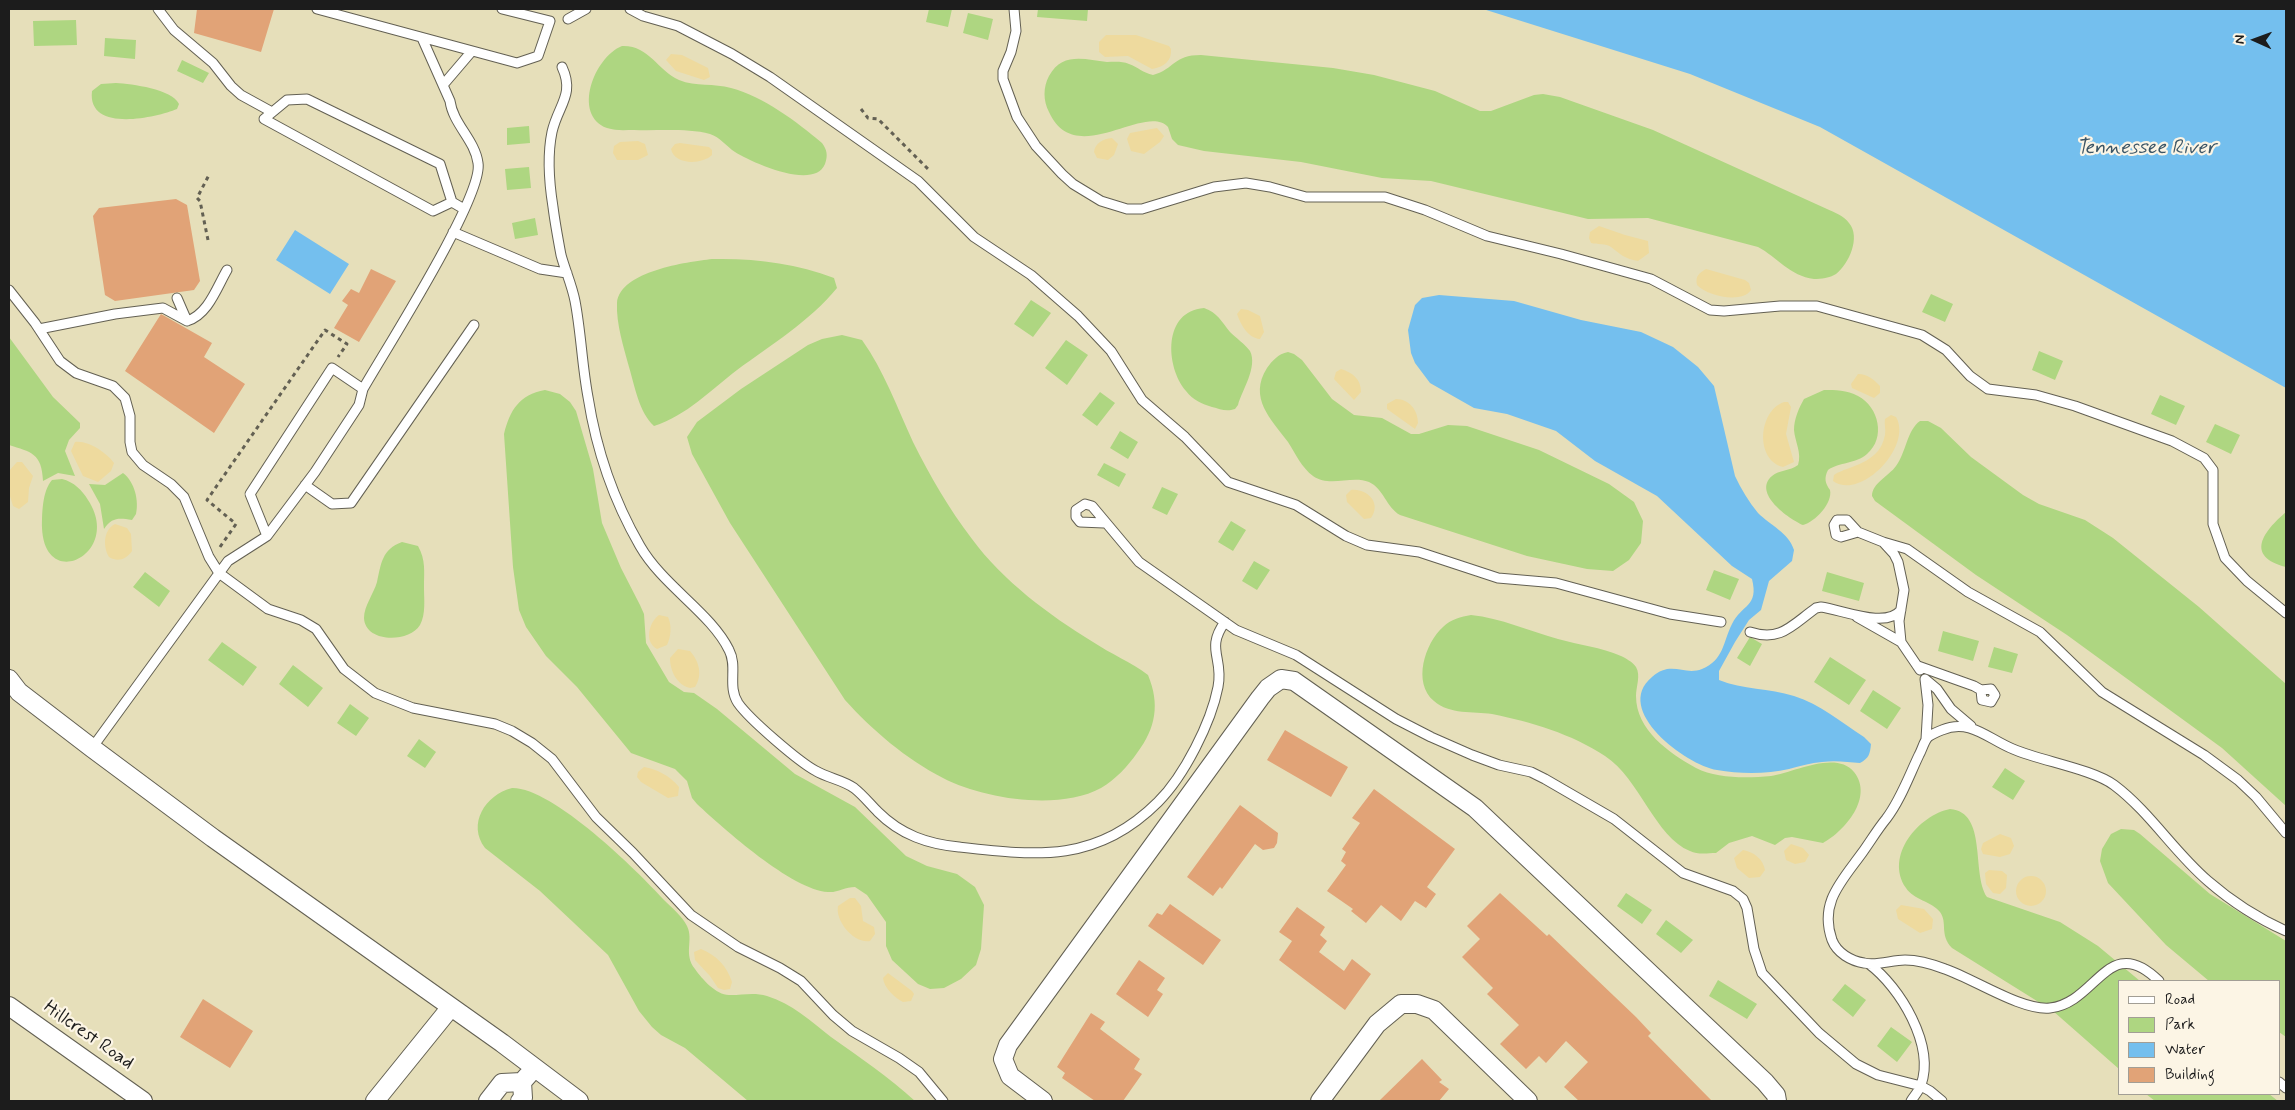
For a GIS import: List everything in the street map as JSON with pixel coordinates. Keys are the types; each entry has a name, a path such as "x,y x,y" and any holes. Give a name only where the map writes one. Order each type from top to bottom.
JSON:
{"street":[{"path":"9,679 19,692 213,838 451,1007 579,1101"},
{"path":"1043,1101 1017,1081 1005,1067 1004,1052 1260,698 1268,688 1281,679 1294,681 1475,808 1765,1082 1776,1095 1777,1101"},
{"path":"1320,1101 1377,1024 1401,1004 1417,1004 1434,1010 1528,1101"},
{"name":"Hillcrest Road","path":"9,1006 143,1101"},
{"path":"375,1101 451,1007"},
{"path":"520,1101 523,1098 522,1082 534,1068"},
{"path":"488,1101 502,1083 522,1082"}],"lane":[{"path":"158,9 174,30 213,63 231,86 272,112"},
{"path":"317,9 333,11 422,38 517,62 538,56 550,21 502,9"},
{"path":"568,19 586,9"},
{"path":"630,9 643,16 678,26 732,54 770,77 918,181 974,237 1032,274 1078,316 1111,351 1142,400 1185,437 1228,482 1296,504 1312,512 1346,536 1367,545 1418,552 1498,578 1556,583 1670,614 1721,622"},
{"path":"1014,9 1016,31 1011,52 1003,71 1003,79 1017,117 1036,146 1062,174 1073,184 1101,202 1127,209 1142,209 1214,187 1246,183 1270,186 1306,197 1385,198 1425,210 1487,236 1651,279 1710,310 1724,311 1780,306 1817,306 1922,335 1946,350 1970,376 1988,389 2036,395 2075,406 2165,439 2204,458 2213,470 2213,524 2225,558 2247,581 2286,613"},
{"path":"92,748 228,561 267,536 305,485 360,405 363,390 454,232 472,193 478,176 479,163 451,110 450,101 422,38"},
{"path":"443,85 472,51"},
{"path":"562,66 568,79 568,91 552,133 549,166 554,214 576,304 588,401 598,446 612,486 640,547 661,575 710,624 729,649 733,660 732,689 740,706 808,766 850,786 890,823 919,840 951,846 1031,853 1059,853 1085,848 1127,827 1162,798 1173,784 1196,745 1207,721 1219,684 1219,668 1214,646 1216,635 1225,622"},
{"path":"452,202 433,211 264,119 287,100 307,99 440,164 452,202 464,209"},
{"path":"454,232 540,269 567,273"},
{"path":"39,328 115,314 142,313 163,308 187,321 197,318 206,307 227,270"},
{"path":"9,290 39,328 60,361 76,373 105,382 125,398 130,416 132,452 143,465 171,484 184,497 209,557 219,573 268,609 294,617 316,629 344,669 375,693 413,708 495,724 512,730 532,743 552,759 596,817 633,853 691,915 738,947 801,981 833,1015 852,1031 899,1058 919,1072 943,1101"},
{"path":"176,298 187,321"},
{"path":"305,485 332,504 350,503 474,325"},
{"path":"267,536 250,494 332,368 363,390"},
{"path":"1104,523 1139,562 1225,622 1249,636 1296,655 1415,730 1472,756 1531,772 1552,782 1614,819 1683,873 1733,891 1743,899 1747,908 1758,964 1770,982 1825,1038 1856,1064 1878,1075 1921,1086 1942,1101"},
{"path":"1858,532 1907,549 1968,592 2040,632 2102,692 2204,755 2238,780 2256,797 2286,833"},
{"path":"1883,542 1894,554 1901,570 1904,590 1899,621 1901,642"},
{"path":"1750,632 1772,636 1784,633 1816,608 1822,607 1888,619 1897,615 1902,610"},
{"path":"1851,613 1901,642 1925,679 1937,690 1951,709 1971,726 2022,753 2091,774 2112,784 2141,810 2207,880 2249,910 2286,931"},
{"path":"1918,666 1981,690"},
{"path":"1925,679 1928,705 1926,739 1888,817 1834,892 1826,919 1834,945 1850,960 1869,964 1916,960 1972,980 2021,1003 2042,1008 2064,1004 2110,969 2121,964 2138,964 2158,980"},
{"path":"1926,739 1948,727 1971,726"},
{"path":"1881,973 1890,961"},
{"path":"1869,964 1881,973 1906,1010 1922,1040 1923,1067 1921,1086 1911,1101"}],"path":[{"path":"861,109 868,118 878,119"},
{"path":"208,240 200,201 196,198 209,175"},
{"path":"209,557 219,549 236,524 207,500 325,330 347,344 332,368"}],"green space":[{"path":"929,9 952,9 948,27 926,22"},
{"path":"1038,9 1088,9 1087,21 1037,17"},
{"path":"968,13 993,19 988,40 963,33"},
{"path":"76,20 77,45 34,46 33,21"},
{"path":"105,38 136,40 135,59 104,56"},
{"path":"622,46 639,49 671,76 679,80 692,84 731,88 755,97 790,118 822,143 826,153 825,164 819,172 809,175 796,175 754,162 735,152 720,139 710,134 682,130 614,130 607,128 596,121 591,111 589,99 591,86 603,62 612,52"},
{"path":"1201,55 1333,68 1374,75 1435,91 1480,111 1491,111 1534,95 1543,94 1560,97 1653,130 1842,216 1847,221 1854,235 1852,250 1841,270 1836,274 1814,279 1791,270 1758,247 1648,218 1588,219 1431,181 1382,178 1301,162 1204,151 1178,145 1172,139 1168,127 1157,122 1143,122 1092,136 1075,135 1061,128 1047,108 1044,94 1047,80 1054,68 1067,60 1082,59 1124,62 1153,75 1185,57"},
{"path":"182,60 209,73 203,83 177,71"},
{"path":"116,83 141,86 160,91 175,99 179,104 177,109 154,116 124,119 111,118 100,113 93,104 92,91 101,84"},
{"path":"529,126 530,143 507,145 507,128"},
{"path":"529,167 531,188 507,190 505,169"},
{"path":"535,218 538,235 515,239 512,223"},
{"path":"712,259 743,259 789,265 834,278 837,288 802,322 737,370 698,402 666,422 654,426 645,414 636,391 621,336 617,303 621,292 630,283 642,276 672,266"},
{"path":"1931,294 1953,304 1945,322 1922,312"},
{"path":"1031,300 1051,313 1033,337 1014,324"},
{"path":"1204,308 1213,312 1219,318 1230,332 1248,348 1252,357 1251,371 1235,409 1220,409 1195,399 1186,391 1174,368 1172,341 1175,329 1181,319 1191,311"},
{"path":"842,335 862,340 870,352 884,377 913,442 933,480 955,516 984,554 1012,583 1044,609 1076,632 1148,675 1155,706 1152,725 1143,744 1125,768 1101,788 1084,795 1064,799 1043,800 1000,796 979,792 943,778 903,753 878,733 845,700 730,523 692,454 687,437 697,422 741,389 808,345 822,339"},
{"path":"9,337 53,397 80,423 80,428 69,440 65,451 75,476 58,473 43,481 38,459 29,452 9,445"},
{"path":"1066,340 1088,355 1067,385 1045,368"},
{"path":"2039,351 2063,361 2055,380 2032,370"},
{"path":"1288,352 1302,360 1332,399 1354,415 1382,418 1411,434 1419,434 1448,425 1467,426 1539,450 1609,484 1634,502 1643,521 1641,543 1629,560 1613,571 1587,569 1527,556 1400,515 1395,512 1378,489 1369,482 1362,480 1326,481 1313,476 1302,465 1264,408 1261,399 1260,389 1267,368 1278,356"},
{"path":"545,390 560,394 570,402 576,411 593,469 602,523 621,568 644,614 646,643 669,682 684,692 694,693 717,709 795,774 855,807 906,856 927,866 957,874 975,887 984,905 981,949 976,965 961,979 944,988 930,989 918,984 892,960 886,946 886,922 867,895 855,887 831,892 813,889 796,881 759,857 697,804 692,798 687,781 675,769 631,753 577,687 546,656 526,627 519,610 513,567 504,434 509,418 517,405 528,396"},
{"path":"1824,390 1850,393 1865,401 1871,407 1878,423 1877,440 1863,457 1828,470 1826,483 1830,490 1829,501 1818,516 1803,525 1789,517 1775,505 1766,490 1767,483 1775,474 1798,465 1799,452 1794,430 1797,414 1804,399"},
{"path":"1100,392 1115,403 1097,426 1082,415"},
{"path":"2160,395 2185,406 2176,425 2151,414"},
{"path":"1920,421 1928,421 1941,428 1971,457 2023,495 2039,504 2085,520 2113,538 2199,607 2286,684 2286,806 2222,748 2067,635 1976,575 1875,501 1872,496 1875,487 1896,466 1912,430"},
{"path":"2215,424 2240,435 2231,454 2206,442"},
{"path":"1120,431 1138,442 1128,459 1110,448"},
{"path":"1104,463 1126,474 1119,487 1097,475"},
{"path":"123,473 131,481 135,492 136,514 132,520 113,520 104,529 100,504 89,484 105,485"},
{"path":"62,479 74,484 83,493 96,519 96,536 90,549 79,558 67,562 55,558 46,548 42,528 43,503 46,490 52,480"},
{"path":"1162,487 1178,494 1167,515 1152,508"},
{"path":"2286,512 2286,567 2273,562 2265,556 2262,550 2262,542 2271,527"},
{"path":"1231,521 1246,530 1233,551 1218,542"},
{"path":"402,542 418,546 422,556 424,571 423,616 420,625 414,631 407,635 388,638 379,636 366,626 364,613 376,586 381,563 386,553"},
{"path":"1254,561 1270,570 1257,590 1242,581"},
{"path":"1714,570 1739,579 1730,600 1706,590"},
{"path":"145,572 170,591 159,607 133,587"},
{"path":"1827,572 1864,583 1859,601 1822,591"},
{"path":"1471,615 1493,619 1558,639 1606,650 1629,660 1635,665 1637,670 1637,708 1648,730 1665,748 1704,772 1733,777 1771,776 1814,765 1837,763 1846,766 1854,772 1861,792 1859,802 1848,822 1823,843 1792,837 1785,838 1775,845 1752,836 1729,843 1716,853 1690,851 1678,844 1667,833 1617,766 1592,748 1565,735 1536,725 1492,714 1447,709 1434,701 1427,693 1422,674 1426,653 1437,634 1446,624"},
{"path":"1943,631 1979,641 1973,661 1938,651"},
{"path":"1750,637 1762,644 1750,666 1737,658"},
{"path":"222,642 257,667 243,686 208,660"},
{"path":"1994,647 2018,654 2012,673 1988,667"},
{"path":"1830,657 1866,680 1849,705 1814,682"},
{"path":"293,665 323,688 308,707 279,684"},
{"path":"1873,690 1901,708 1887,729 1860,711"},
{"path":"350,704 369,718 356,736 337,723"},
{"path":"419,739 436,752 425,768 407,756"},
{"path":"2005,768 2025,781 2013,800 1992,787"},
{"path":"512,788 529,791 571,815 615,851 677,912 689,931 691,963 715,990 725,995 762,995 784,1003 874,1068 915,1101 748,1101 685,1048 661,1035 639,1011 608,955 540,891 485,848 480,839 478,829 482,812 494,797"},
{"path":"1950,809 1962,813 1970,821 1977,845 1982,886 1987,897 2060,922 2098,946 2139,980 2118,980 2118,1068 2053,1011 1952,948 1946,938 1940,912 1932,905 1913,895 1906,888 1900,876 1899,863 1902,851 1908,839 1917,828 1927,819"},
{"path":"2121,829 2134,830 2210,894 2286,941 2286,1037 2280,1033 2280,980 2208,980 2166,945 2108,883 2100,861 2102,849 2111,834"},
{"path":"1626,893 1652,910 1642,924 1617,906"},
{"path":"1666,920 1693,940 1681,953 1656,934"},
{"path":"1718,980 1757,1004 1747,1019 1709,996"},
{"path":"1845,984 1866,1000 1853,1017 1832,1000"},
{"path":"1891,1027 1912,1042 1897,1062 1877,1046"},
{"path":"2147,1095 2270,1095 2278,1101 2155,1101"}],"sand":[{"path":"1106,35 1136,35 1169,46 1171,53 1169,60 1164,65 1152,69 1128,56 1105,57 1099,52 1099,42"},
{"path":"671,54 682,55 708,68 710,77 704,80 676,71 666,60"},
{"path":"1157,128 1164,136 1160,142 1144,154 1131,151 1127,139 1130,133"},
{"path":"1112,138 1118,144 1114,155 1108,160 1097,158 1094,152 1096,146 1103,140"},
{"path":"638,141 645,144 648,155 638,160 617,160 613,153 614,146 620,142"},
{"path":"675,144 709,147 712,150 712,155 702,161 683,161 673,154 671,149"},
{"path":"1599,226 1648,241 1649,253 1638,261 1626,258 1609,246 1591,243 1589,238 1590,232"},
{"path":"1706,269 1745,280 1749,283 1751,290 1740,297 1724,297 1708,292 1697,285 1698,275"},
{"path":"1241,309 1260,316 1264,332 1260,339 1249,334 1243,326 1237,314"},
{"path":"1341,369 1349,372 1360,383 1361,392 1354,400 1334,379 1336,372"},
{"path":"1858,374 1868,376 1880,386 1880,393 1874,398 1852,388 1851,384"},
{"path":"1396,399 1401,399 1412,406 1418,418 1415,429 1387,409 1387,404"},
{"path":"1788,402 1791,407 1786,434 1794,462 1783,467 1774,463 1768,455 1764,446 1763,435 1769,415 1775,407"},
{"path":"1891,415 1896,417 1899,429 1897,442 1891,455 1881,467 1870,477 1857,484 1844,485 1833,481 1834,475 1837,473 1860,464 1878,451 1885,435 1885,419"},
{"path":"75,442 91,445 107,455 114,463 111,471 98,482 83,476 71,451"},
{"path":"17,462 22,462 33,476 29,488 28,502 19,509 13,506 9,493 9,471"},
{"path":"1351,490 1362,491 1374,502 1375,507 1371,518 1364,519 1347,502 1346,495"},
{"path":"115,524 127,528 131,534 132,551 124,558 118,560 109,557 105,544 108,530"},
{"path":"659,615 668,617 671,631 667,645 657,649 650,642 649,632 653,622"},
{"path":"678,649 690,651 696,659 699,668 699,678 695,687 690,688 681,684 675,677 671,668 670,658"},
{"path":"644,767 654,769 672,780 679,787 678,796 668,798 641,782 637,777 638,772"},
{"path":"2000,834 2011,838 2014,846 2010,854 2000,857 1983,854 1981,849 1983,843"},
{"path":"1791,844 1803,848 1809,855 1805,862 1795,864 1786,860 1784,851"},
{"path":"1743,850 1751,852 1760,859 1765,870 1760,877 1749,878 1737,868 1734,858"},
{"path":"1989,870 2002,871 2007,875 2006,888 2000,894 1993,893 1986,884 1985,873"},
{"path":"2031,876 2041,881 2046,891 2041,901 2031,906 2021,901 2016,891 2021,881"},
{"path":"850,898 855,898 861,906 863,921 874,927 875,934 870,941 858,939 852,935 839,918 838,906"},
{"path":"1901,905 1924,909 1933,919 1932,929 1920,933 1898,919 1896,910"},
{"path":"701,949 711,954 724,966 732,982 730,989 718,988 695,960 694,952"},
{"path":"888,973 912,991 914,994 911,1001 903,1002 890,992 883,978"}],"water":[{"name":"Tennessee River","path":"1483,9 2286,9 2286,388 1820,127 1690,74"},
{"path":"295,230 349,264 330,294 276,260"},
{"path":"1439,295 1514,301 1581,320 1641,332 1673,347 1698,367 1714,386 1735,476 1740,486 1758,513 1784,534 1794,550 1792,561 1769,581 1761,610 1749,620 1735,642 1719,671 1719,680 1737,686 1785,693 1804,699 1864,737 1871,744 1865,759 1860,763 1818,762 1772,772 1744,773 1717,770 1688,758 1658,734 1647,720 1641,705 1642,690 1652,677 1659,672 1671,669 1695,671 1715,661 1722,650 1736,617 1751,600 1754,588 1752,579 1732,566 1657,496 1595,461 1556,431 1507,414 1474,408 1430,383 1415,363 1411,353 1408,330 1415,305 1422,298"}],"building":[{"path":"197,9 274,9 261,52 194,33"},
{"path":"176,199 187,205 200,281 194,290 115,301 105,295 93,216 99,208"},
{"path":"371,269 396,281 359,342 334,328 348,305 342,301 351,289 359,293"},
{"path":"161,314 212,343 204,357 245,384 214,433 125,371"},
{"path":"1285,730 1348,767 1331,797 1267,760"},
{"path":"1374,789 1455,849 1427,887 1436,894 1426,908 1415,901 1401,921 1381,905 1366,923 1351,911 1353,909 1327,891 1346,865 1341,861 1346,852 1342,849 1360,823 1352,818"},
{"path":"1240,805 1278,833 1277,843 1274,848 1263,850 1255,844 1222,889 1220,887 1213,896 1187,877"},
{"path":"1500,893 1547,936 1549,934 1636,1017 1651,1033 1648,1036 1712,1101 1579,1101 1564,1087 1588,1062 1566,1041 1546,1063 1539,1056 1526,1069 1500,1044 1519,1025 1487,994 1493,988 1462,957 1480,939 1467,926"},
{"path":"1170,904 1221,940 1203,965 1148,926 1157,913 1162,915"},
{"path":"1297,907 1325,927 1320,935 1327,941 1319,952 1344,971 1352,959 1371,974 1345,1010 1279,960 1292,941 1279,932"},
{"path":"1139,960 1165,978 1157,990 1163,994 1148,1017 1116,994"},
{"path":"203,999 253,1031 230,1068 180,1037"},
{"path":"1091,1013 1105,1022 1100,1029 1140,1059 1134,1069 1142,1074 1123,1101 1095,1101 1062,1078 1065,1073 1057,1067"},
{"path":"1422,1059 1442,1080 1439,1082 1449,1089 1439,1101 1379,1101"}]}
